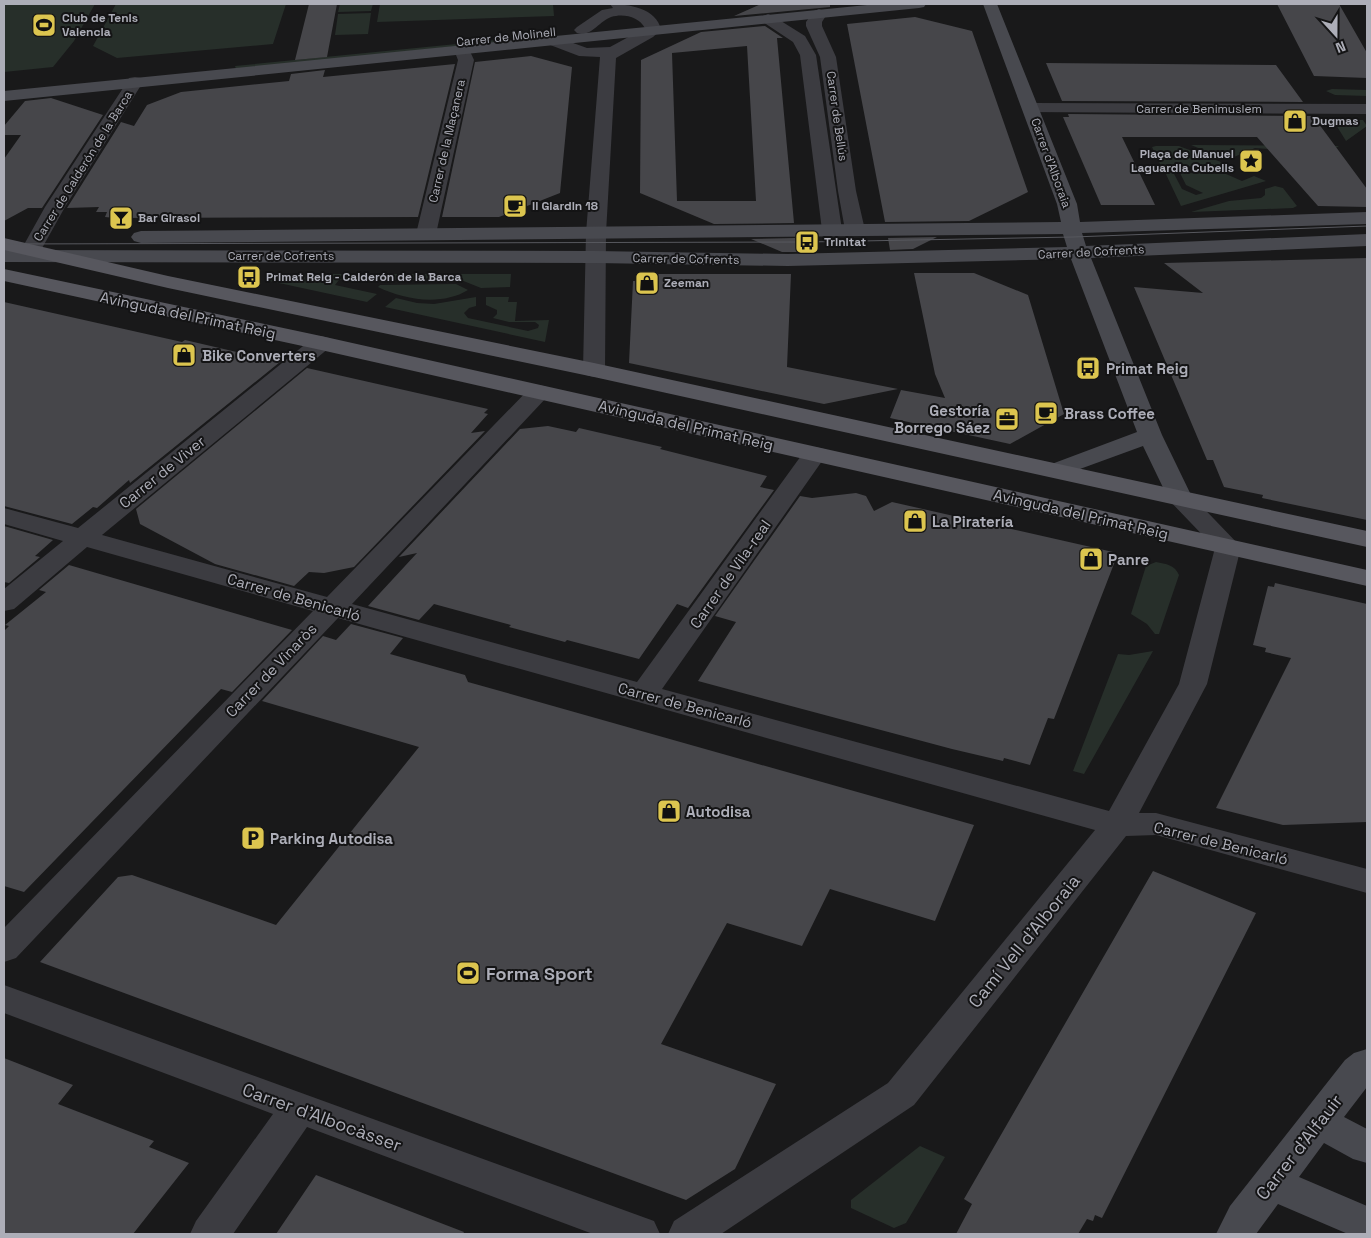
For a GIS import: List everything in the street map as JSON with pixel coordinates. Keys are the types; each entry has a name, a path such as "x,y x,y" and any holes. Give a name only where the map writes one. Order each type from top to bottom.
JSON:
{"main road":[{"name":"Avinguda del Primat Reig","path":"4,244 60,246 168,282 594,370 1367,539"},
{"name":"Avinguda del Primat Reig","path":"4,275 321,343 1367,578"}],"street":[{"path":"594,370 596,233 608,57 652,27 632,11 617,4"},
{"name":"Carrer de Molinell","path":"4,88 98,82 462,50 841,4"},
{"name":"Carrer de Molinell","path":"4,96 98,82 135,82 172,75 582,30 768,19 919,4"},
{"name":"Carrer d'Alboraia","path":"990,4 1067,204 1070,228 1079,252 1150,435 1179,497"},
{"path":"582,30 607,13 632,11"},
{"name":"Carrer de Bellús","path":"820,14 814,22 814,26 823,42 830,65 847,191 855,230"},
{"path":"768,19 793,34 802,43 811,39 823,42"},
{"name":"Carrer de Molinell","path":"551,40 585,53 613,52"},
{"name":"Carrer de Bellús","path":"802,43 808,56 832,230"},
{"name":"Carrer de la Maçanera","path":"426,234 466,60 462,50"},
{"name":"Carrer de Calderón de la Barca","path":"34,244 135,82"},
{"name":"Carrer de Benimuslem","path":"1031,108 1367,110"},
{"path":"826,190 836,194 847,191"},
{"name":"Carrer de Cofrents","path":"123,237 1070,228 1367,218"},
{"path":"4,238 34,244"},
{"name":"Carrer de Cofrents","path":"4,256 60,246 678,260 883,258 996,256 1367,240"},
{"name":"Carrer de Viver","path":"4,603 321,343"},
{"name":"Carrer de Vinaròs","path":"4,949 539,392"},
{"path":"1058,470 1150,435"},
{"name":"Carrer de Vila-real","path":"644,693 815,454"},
{"path":"1179,497 1228,547"},
{"name":"Carrer de Benicarló","path":"4,516 1118,825 1156,824 1367,881"},
{"name":"Camí Vell d'Alboraia","path":"688,1234 901,1094 1118,825 1193,684 1228,547"},
{"name":"Carrer d'Albocàsser","path":"4,999 640,1234"},
{"name":"Carrer d'Alfauir","path":"1236,1234 1244,1218 1358,1071 1367,1064"},
{"path":"210,1234 299,1108"},
{"path":"1319,1122 1367,1146"},
{"path":"1272,1183 1367,1224"}],"shaded area":[{"name":"Club de Tenis Valencia","path":"4,4 95,4 74,41 53,67 4,72"},
{"path":"116,4 286,4 273,44 117,58 93,46"},
{"path":"340,4 373,4 371,11 338,12"},
{"path":"380,4 553,4 554,16 377,22"},
{"path":"371,13 368,34 335,35 338,14"},
{"path":"497,40 498,42 236,69 235,66"},
{"path":"1332,89 1367,90 1367,96 1335,95 1326,91"},
{"path":"1333,120 1363,120 1367,126 1346,141"},
{"path":"1191,145 1339,146 1327,153 1255,148 1227,160"},
{"path":"1179,146 1234,167 1161,166 1152,147"},
{"path":"1164,170 1172,170 1182,189 1196,195 1203,193 1186,185 1180,173 1226,174 1242,181 1254,176 1266,181 1181,206"},
{"path":"1275,186 1283,188 1297,206 1293,208 1191,212 1229,201 1261,198 1265,195 1265,189"},
{"path":"265,274 511,274 510,287 481,288 461,280 339,280 335,285 377,294 367,302 265,280"},
{"path":"456,284 468,290 458,295 435,300 411,298 388,292 378,287 380,285"},
{"path":"476,297 476,306 469,308 464,313 468,318 528,331 538,328 539,325 535,322 509,322 493,318 497,314 497,310 486,305 486,297 509,297 508,302 517,302 515,321 549,320 545,342 385,307 396,298 417,303 434,304"},
{"path":"1156,562 1173,567 1179,575 1159,634 1155,634 1147,624 1131,614 1146,566"},
{"path":"1153,651 1084,774 1073,771 1118,654 1129,655"},
{"path":"920,1146 945,1157 906,1223 894,1228 851,1208 851,1200"}],"building":[{"path":"309,4 337,4 327,57 295,60"},
{"path":"761,4 830,4 830,7 734,16"},
{"path":"1277,4 1339,4 1367,53 1367,78 1314,76"},
{"path":"915,17 972,31 1028,192 969,221 885,222 847,24"},
{"path":"765,26 783,38 777,38 794,223 714,224 640,193 641,60 701,32","holes":["747,46 756,201 677,201 672,53"]},
{"path":"531,56 572,67 560,193 499,217 442,217 475,62"},
{"path":"1046,63 1276,65 1303,102 1062,101"},
{"path":"455,64 418,217 115,218 105,217 107,212 96,212 99,207 67,208 121,122 134,126 147,105 181,92 289,81 291,74 325,70 323,77"},
{"path":"51,98 103,115 42,208 28,208 4,221 4,159 21,135 4,135 4,126 25,101"},
{"path":"1068,114 1313,116 1367,189 1367,207 1318,206 1257,137 1122,137 1155,205 1101,205 1063,117 1069,117"},
{"path":"937,237 913,249 890,250 888,238"},
{"path":"795,238 797,252 782,252 751,239"},
{"path":"1367,258 1367,520 1262,498 1263,495 1224,487 1213,460 1207,460 1134,287 1203,293 1164,263"},
{"path":"914,273 974,273 1028,295 1064,414 1010,444 890,418 901,390 945,398 935,374"},
{"path":"791,274 787,367 898,389 824,404 629,363 633,281 637,281 637,275"},
{"path":"4,302 280,362 130,483 129,480 97,508 93,507 72,524 4,506"},
{"path":"307,368 488,409 484,413 488,414 471,433 485,431 354,567 324,573 309,572 294,586 215,564 140,524 136,509"},
{"path":"548,426 576,432 579,428 662,447 660,449 767,476 760,487 774,490 688,608 677,604 639,659 509,627 511,625 434,604 419,620 368,606 417,553 399,557 520,429"},
{"path":"856,493 866,496 874,511 892,502 1113,552 1112,554 1117,556 1054,719 1048,718 1030,765 1004,758 1003,761 952,749 698,681 736,622 715,616 800,496 812,498"},
{"path":"4,526 53,540 35,556 40,557 9,583 4,582"},
{"path":"69,565 292,630 232,692 221,689 24,892 4,886 4,631 9,626 5,625 46,592 39,590"},
{"path":"1275,583 1367,604 1367,822 1283,825 1216,808 1291,658 1265,652 1266,648 1253,645 1268,586 1274,587"},
{"path":"351,624 403,638 390,654 465,675 468,682 974,825 935,921 830,889 802,946 727,923 661,1044 776,1084 735,1169 686,1200 40,962 118,877 132,875 276,925 419,747 262,701 323,636 336,640"},
{"path":"1153,871 1256,913 1102,1218 1095,1215 1093,1221 1087,1219 1078,1234 956,1234 972,1204 964,1199"},
{"path":"4,1058 73,1085 58,1104 154,1141 149,1147 189,1163 133,1234 4,1234"},
{"path":"316,1175 464,1232 463,1234 276,1234"}],"tram line":[{"path":"4,244 807,242 1073,237 1367,226"}],"place":[{"name":"Club de Tenis Valencia","path":"44,25"},
{"name":"Dugmas","path":"1295,121"},
{"name":"Plaça de Manuel Laguardia Cubells","path":"1251,161"},
{"name":"Il Giardin 18","path":"515,206"},
{"name":"Bar Girasol","path":"121,218"},
{"name":"Trinitat","path":"807,242"},
{"name":"Primat Reig - Calderón de la Barca","path":"249,277"},
{"name":"Zeeman","path":"647,283"},
{"name":"Bike Converters","path":"184,355"},
{"name":"Primat Reig","path":"1088,368"},
{"name":"Brass Coffee","path":"1046,413"},
{"name":"Gestoría Borrego Sáez","path":"1007,419"},
{"name":"La Piratería","path":"915,521"},
{"name":"Panre","path":"1091,559"},
{"name":"Autodisa","path":"669,811"},
{"name":"Parking Autodisa","path":"253,838"},
{"name":"Forma Sport","path":"468,973"}]}
